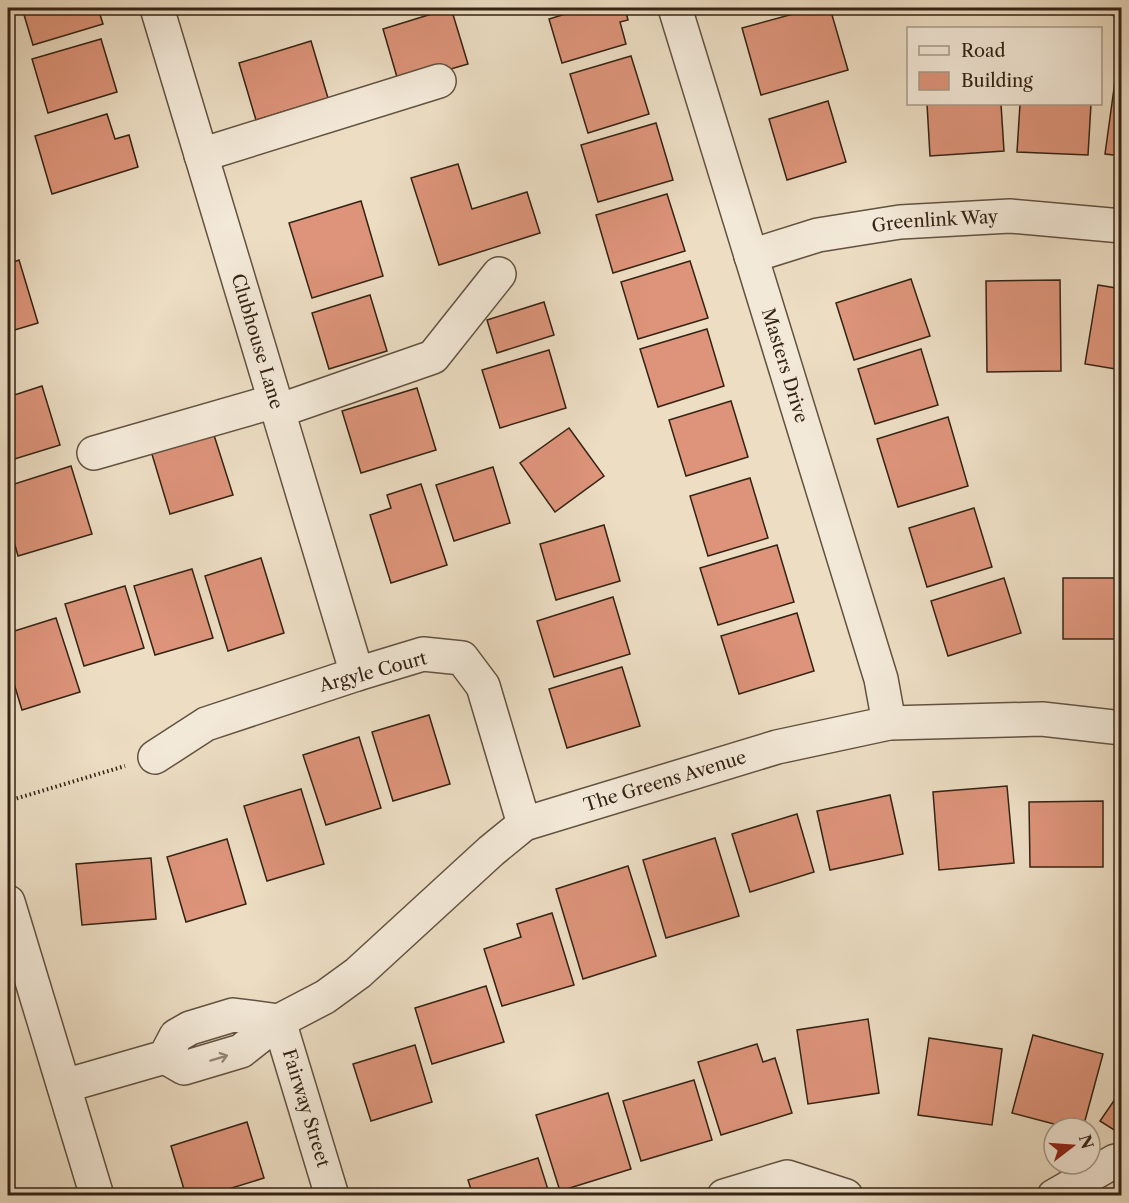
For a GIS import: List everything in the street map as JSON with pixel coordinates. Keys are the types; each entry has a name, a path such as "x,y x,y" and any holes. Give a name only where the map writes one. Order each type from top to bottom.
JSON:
{"street":[{"name":"Clubhouse Lane","path":"157,8 357,674"},
{"name":"Masters Drive","path":"675,8 881,679 889,723"},
{"path":"201,156 439,81"},
{"name":"Greenlink Way","path":"752,256 818,235 900,222 1010,216 1122,226"},
{"path":"94,453 276,406 433,357 499,274"},
{"name":"Argyle Court","path":"155,757 207,724 357,674 423,654 462,658 483,686 524,824"},
{"name":"The Greens Avenue","path":"64,1086 165,1057 184,1068 241,1051 279,1021 325,997 358,973 491,851 524,824 777,747 889,723 1042,719 1122,728"},
{"path":"8,902 17,966 64,1086 97,1196"},
{"name":"Fairway Street","path":"279,1021 332,1196"},
{"path":"1054,1196 1115,1161"},
{"path":"724,1196 787,1177 846,1196"}],"path":[{"path":"8,801 155,757"}],"green space":[{"path":"1096,8 1121,8 1121,19"}],"building":[{"path":"22,8 98,8 103,24 33,45"},
{"path":"451,8 468,64 399,84 383,29"},
{"path":"585,8 625,8 628,20 620,22 626,44 562,63 549,19"},
{"path":"815,8 830,8 848,70 761,95 742,28"},
{"path":"101,39 117,92 48,113 32,59"},
{"path":"311,41 328,98 256,120 239,63"},
{"path":"631,56 649,114 588,133 570,74"},
{"path":"1115,81 1122,82 1122,156 1105,154"},
{"path":"828,101 846,162 787,180 769,119"},
{"path":"927,105 1001,105 1004,151 930,156"},
{"path":"1020,105 1091,105 1088,155 1017,152"},
{"path":"107,114 115,139 129,135 138,167 52,194 35,136"},
{"path":"656,123 673,180 598,202 581,145"},
{"path":"458,164 472,209 527,192 540,233 439,265 411,178"},
{"path":"667,194 685,251 613,273 596,215"},
{"path":"361,201 383,276 312,298 289,223"},
{"path":"19,260 38,323 8,332 8,264"},
{"path":"690,261 708,318 638,339 621,282"},
{"path":"911,279 930,336 854,360 836,303"},
{"path":"1060,280 1061,371 987,372 986,281"},
{"path":"1098,285 1122,289 1122,370 1085,364"},
{"path":"370,295 387,351 329,369 312,313"},
{"path":"544,302 554,335 497,353 487,320"},
{"path":"707,329 724,386 658,407 640,349"},
{"path":"921,349 938,405 875,424 858,369"},
{"path":"549,350 566,408 500,428 482,370"},
{"path":"42,386 60,445 8,461 8,397"},
{"path":"417,388 436,450 361,473 342,411"},
{"path":"731,401 748,457 686,476 669,420"},
{"path":"948,417 968,486 898,507 877,439"},
{"path":"569,428 604,476 555,512 520,463"},
{"path":"213,432 233,495 170,514 151,451"},
{"path":"71,466 92,534 18,556 8,520 8,486"},
{"path":"493,467 510,523 454,541 436,485"},
{"path":"750,478 768,538 708,556 690,496"},
{"path":"421,484 447,565 391,583 370,515 391,508 387,495"},
{"path":"974,508 992,567 927,587 909,528"},
{"path":"604,525 620,581 556,600 540,544"},
{"path":"777,545 794,602 718,625 700,568"},
{"path":"261,558 284,633 228,651 205,576"},
{"path":"192,569 213,638 155,655 134,586"},
{"path":"1004,578 1021,633 948,656 931,601"},
{"path":"1063,578 1122,578 1121,639 1063,639"},
{"path":"125,586 144,648 84,666 65,604"},
{"path":"613,597 630,654 554,677 537,621"},
{"path":"797,613 814,671 739,694 721,636"},
{"path":"56,618 80,692 22,710 8,664 8,633"},
{"path":"622,667 640,726 567,748 549,689"},
{"path":"429,715 450,784 393,801 372,732"},
{"path":"359,737 381,808 326,825 303,755"},
{"path":"1007,786 1014,863 939,870 933,792"},
{"path":"301,789 324,864 267,881 244,806"},
{"path":"890,795 903,854 830,870 817,811"},
{"path":"1103,801 1103,867 1030,867 1029,802"},
{"path":"797,814 814,872 750,892 732,834"},
{"path":"715,838 739,916 666,938 643,860"},
{"path":"227,839 246,904 186,922 167,857"},
{"path":"151,858 156,919 82,925 76,864"},
{"path":"628,866 656,956 583,979 556,889"},
{"path":"552,913 574,985 502,1006 484,949 521,937 517,924"},
{"path":"486,986 504,1042 432,1064 415,1008"},
{"path":"868,1019 879,1093 808,1104 797,1030"},
{"path":"1033,1035 1103,1054 1086,1116 1042,1116 1042,1121 1012,1113"},
{"path":"929,1038 1002,1049 992,1125 918,1115"},
{"path":"757,1044 763,1062 775,1058 792,1113 721,1135 698,1062"},
{"path":"415,1045 432,1102 371,1121 353,1064"},
{"path":"694,1080 712,1140 641,1161 623,1101"},
{"path":"1122,1089 1122,1135 1102,1122 1102,1118"},
{"path":"608,1093 631,1169 560,1191 536,1115"},
{"path":"247,1122 264,1178 206,1196 186,1196 171,1146"},
{"path":"538,1158 550,1196 473,1196 468,1180"}]}
